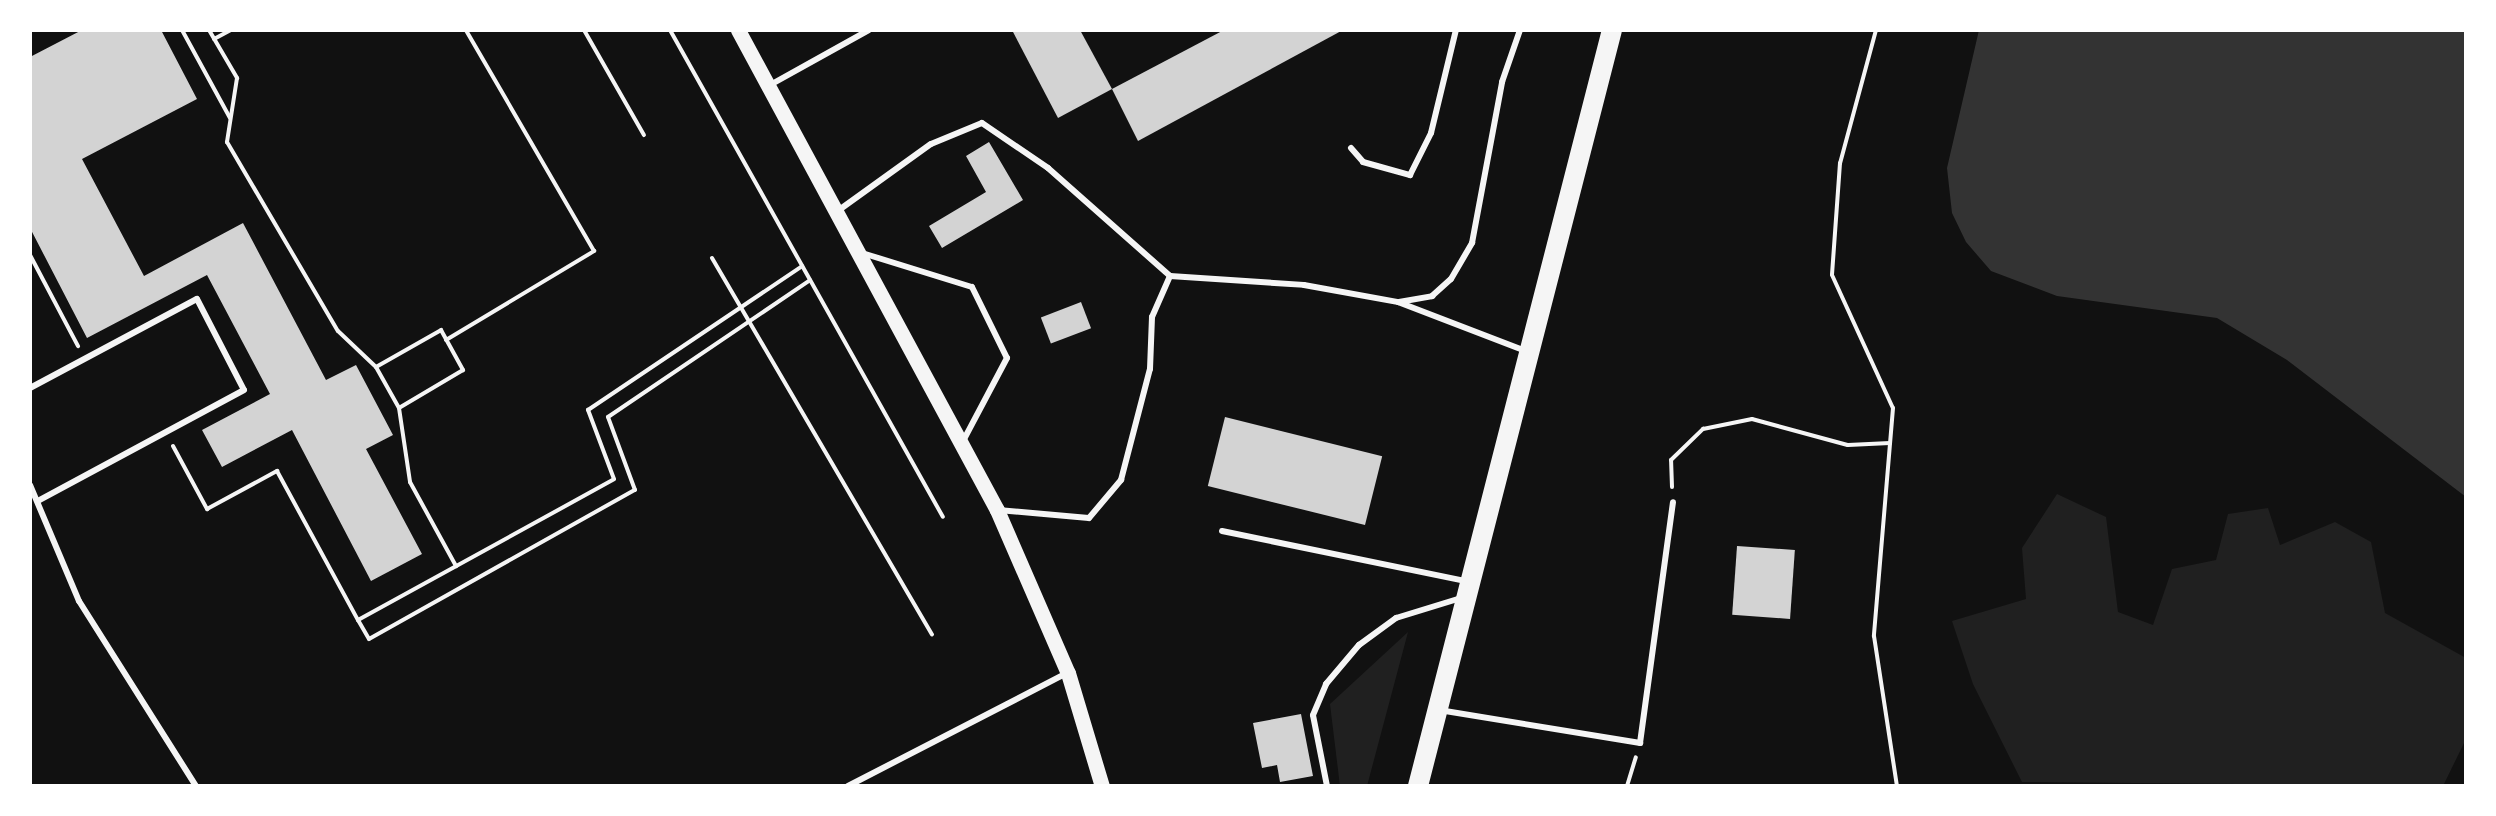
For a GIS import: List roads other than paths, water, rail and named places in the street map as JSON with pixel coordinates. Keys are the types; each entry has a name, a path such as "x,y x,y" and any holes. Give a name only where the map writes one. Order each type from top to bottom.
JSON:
{"highway":[{"path":"1418,786 1612,30"}],"street":[{"path":"738,30 997,510 1068,673 1102,786"}],"lane":[{"path":"768,86 870,30"},
{"path":"1351,148 1363,162 1410,174 1431,133 1456,30"},
{"path":"1398,302 1432,296 1451,279 1472,242 1502,82 1520,30"},
{"path":"836,214 850,197 931,144 982,123 1048,168 1170,276 1304,285 1398,302 1529,352"},
{"path":"856,251 972,287 1007,358 961,444"},
{"path":"997,510 1090,518 1121,480 1150,370 1152,318 1170,276"},
{"path":"30,388 197,299 244,390 38,501"},
{"path":"30,485 79,602 196,786"},
{"path":"1438,710 1640,743 1673,502"},
{"path":"1222,531 1469,589"},
{"path":"1327,786 1313,715 1326,684 1359,645 1396,618 1469,589"},
{"path":"848,786 1068,673"}]}
